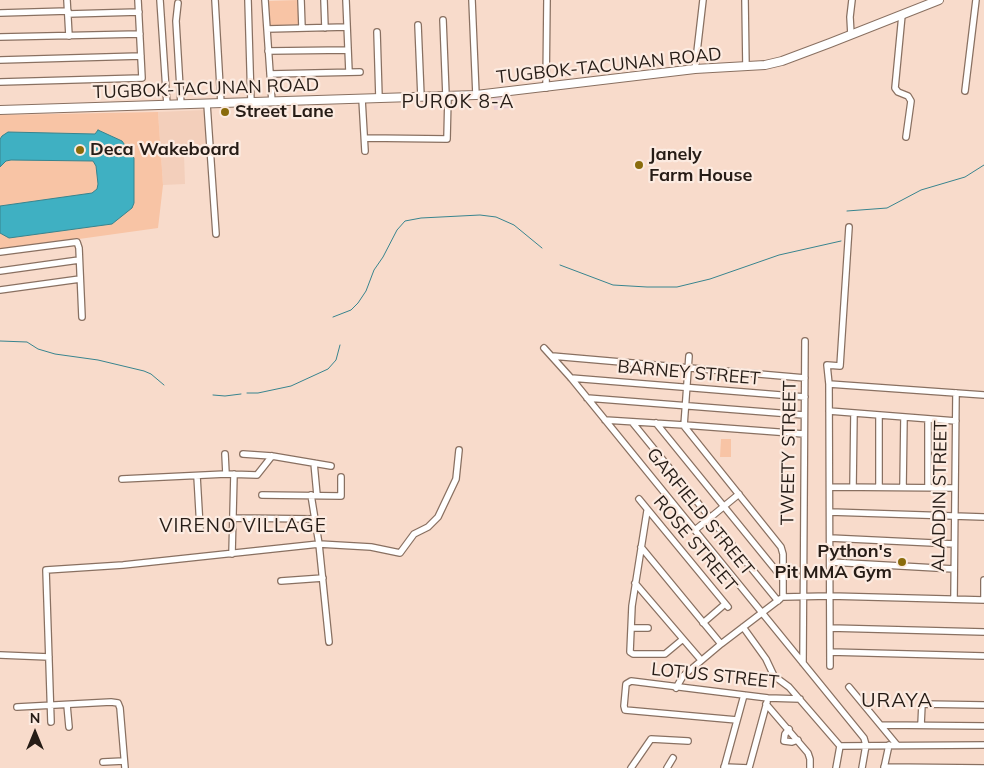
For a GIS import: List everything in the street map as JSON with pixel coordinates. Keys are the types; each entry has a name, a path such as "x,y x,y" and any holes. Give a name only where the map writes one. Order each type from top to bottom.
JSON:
{"street":[{"path":"67,0 69,36"},
{"path":"0,82 142,78 138,0"},
{"path":"160,0 167,105"},
{"path":"215,0 221,104"},
{"path":"248,0 251,102"},
{"path":"265,0 272,102"},
{"path":"301,0 302,28"},
{"path":"324,0 325,28"},
{"path":"346,0 349,72"},
{"path":"472,0 476,95"},
{"path":"544,88 547,0"},
{"path":"694,69 702,0"},
{"path":"745,0 746,67"},
{"path":"852,0 850,17 852,35"},
{"name":"TUGBOK-TACUNAN ROAD","path":"0,110 476,95 694,69 765,65 782,61 852,35 939,0"},
{"path":"965,91 976,0"},
{"path":"178,3 176,21 181,105"},
{"path":"0,13 139,12"},
{"path":"902,14 895,88 898,92 908,96 911,101 906,137"},
{"path":"365,138 447,139 443,20"},
{"path":"418,25 420,97"},
{"path":"267,29 348,27"},
{"path":"377,32 379,98"},
{"path":"0,37 140,34"},
{"path":"268,51 348,50"},
{"path":"0,60 141,56"},
{"path":"270,74 360,72"},
{"path":"362,99 365,151"},
{"path":"207,104 216,234"},
{"path":"830,666 830,411 827,365 840,366 849,227"},
{"path":"0,252 77,242 79,244 82,317"},
{"path":"0,272 79,260"},
{"path":"0,290 80,279"},
{"name":"TWEETY STREET","path":"803,663 806,340"},
{"name":"GARFIELD STREET","path":"544,348 571,378 762,612 860,733 866,745"},
{"path":"552,356 805,378"},
{"path":"689,356 684,424 688,433 782,549 784,579 780,599"},
{"name":"BARNEY STREET","path":"571,378 805,397"},
{"path":"829,384 984,395"},
{"name":"ALADDIN STREET","path":"954,599 956,393"},
{"path":"587,398 804,415"},
{"path":"830,411 956,421"},
{"path":"854,413 854,487"},
{"path":"879,487 880,415"},
{"path":"903,487 904,417"},
{"path":"928,419 928,488"},
{"path":"605,420 684,424 804,434"},
{"path":"632,422 780,599"},
{"path":"656,423 784,579"},
{"path":"51,722 46,570 123,565 319,544 371,547 400,553 414,534 428,527 438,517 456,479 459,450"},
{"path":"225,454 226,474"},
{"path":"243,454 272,456 331,466"},
{"path":"122,480 226,474 257,475 272,456"},
{"path":"314,463 315,519 329,642"},
{"path":"232,554 234,474"},
{"path":"197,476 200,528"},
{"path":"262,495 341,496 341,477"},
{"path":"830,487 955,488"},
{"path":"695,530 739,494"},
{"name":"ROSE STREET","path":"638,500 726,605 704,623"},
{"path":"647,511 635,583 630,650 632,654 665,654 683,639"},
{"path":"830,512 984,517"},
{"path":"233,518 315,519"},
{"path":"830,538 954,544"},
{"path":"640,546 721,644"},
{"path":"830,562 954,569"},
{"path":"281,581 323,578"},
{"path":"676,688 682,676 780,599 803,596 830,596 984,600 984,580"},
{"path":"635,583 701,660"},
{"path":"742,627 766,658 774,676 789,687 840,746"},
{"path":"631,628 648,628"},
{"path":"830,628 984,632"},
{"path":"830,652 984,656"},
{"path":"0,655 49,657"},
{"name":"LOTUS STREET","path":"736,720 624,709 627,682 744,695 767,701 800,699"},
{"path":"849,688 897,745"},
{"path":"744,695 724,768 749,768 767,701"},
{"path":"767,701 809,755 810,768"},
{"path":"17,707 118,703 120,708 124,768"},
{"path":"921,725 921,706 923,704 984,705"},
{"path":"67,705 69,727"},
{"path":"881,725 984,726"},
{"path":"789,729 782,743 798,740"},
{"path":"632,768 650,739 688,741"},
{"path":"862,768 866,745"},
{"path":"890,745 884,768 984,768"},
{"path":"840,746 984,745"},
{"path":"836,768 840,746"},
{"path":"667,768 673,758"},
{"path":"103,762 124,761"}],"shaded area":[{"path":"299,0 300,26 270,27 268,1"},
{"path":"507,94 509,108 494,110 493,96"},
{"path":"205,110 208,152 184,154 185,184 163,185 158,112"},
{"name":"Deca Wakeboard","path":"158,112 163,185 158,228 0,250 0,115"},
{"path":"721,439 731,439 731,457 720,457"}],"water":[{"path":"98,130 122,141 134,158 134,203 132,208 112,224 9,238 0,233 0,206 92,193 97,189 98,184 96,166 93,161 11,160 6,161 0,167 0,139 2,136 8,132 95,134"}],"waterway":[{"path":"847,211 887,208 921,190 965,177 984,165"},
{"path":"333,317 351,310 358,303 366,291 374,270 397,230 405,221 421,218 480,215 496,217 514,225 542,248"},
{"path":"560,265 613,285 677,287 710,279 779,255 841,241"},
{"path":"0,341 27,342 38,349 55,354 98,360 144,371 151,374 164,385"},
{"path":"247,393 258,393 291,386 328,369 336,360 340,345"},
{"path":"213,395 241,394"}],"place":[{"name":"Street Lane","path":"225,112"},
{"name":"Deca Wakeboard","path":"80,150"},
{"name":"Janely Farm House","path":"639,165"},
{"name":"Python's Pit MMA Gym","path":"902,562"}],"district":[{"name":"PUROK 8-A","path":"458,102"},
{"name":"VIRENO VILLAGE","path":"243,526"},
{"name":"URAYA","path":"897,701"}]}
